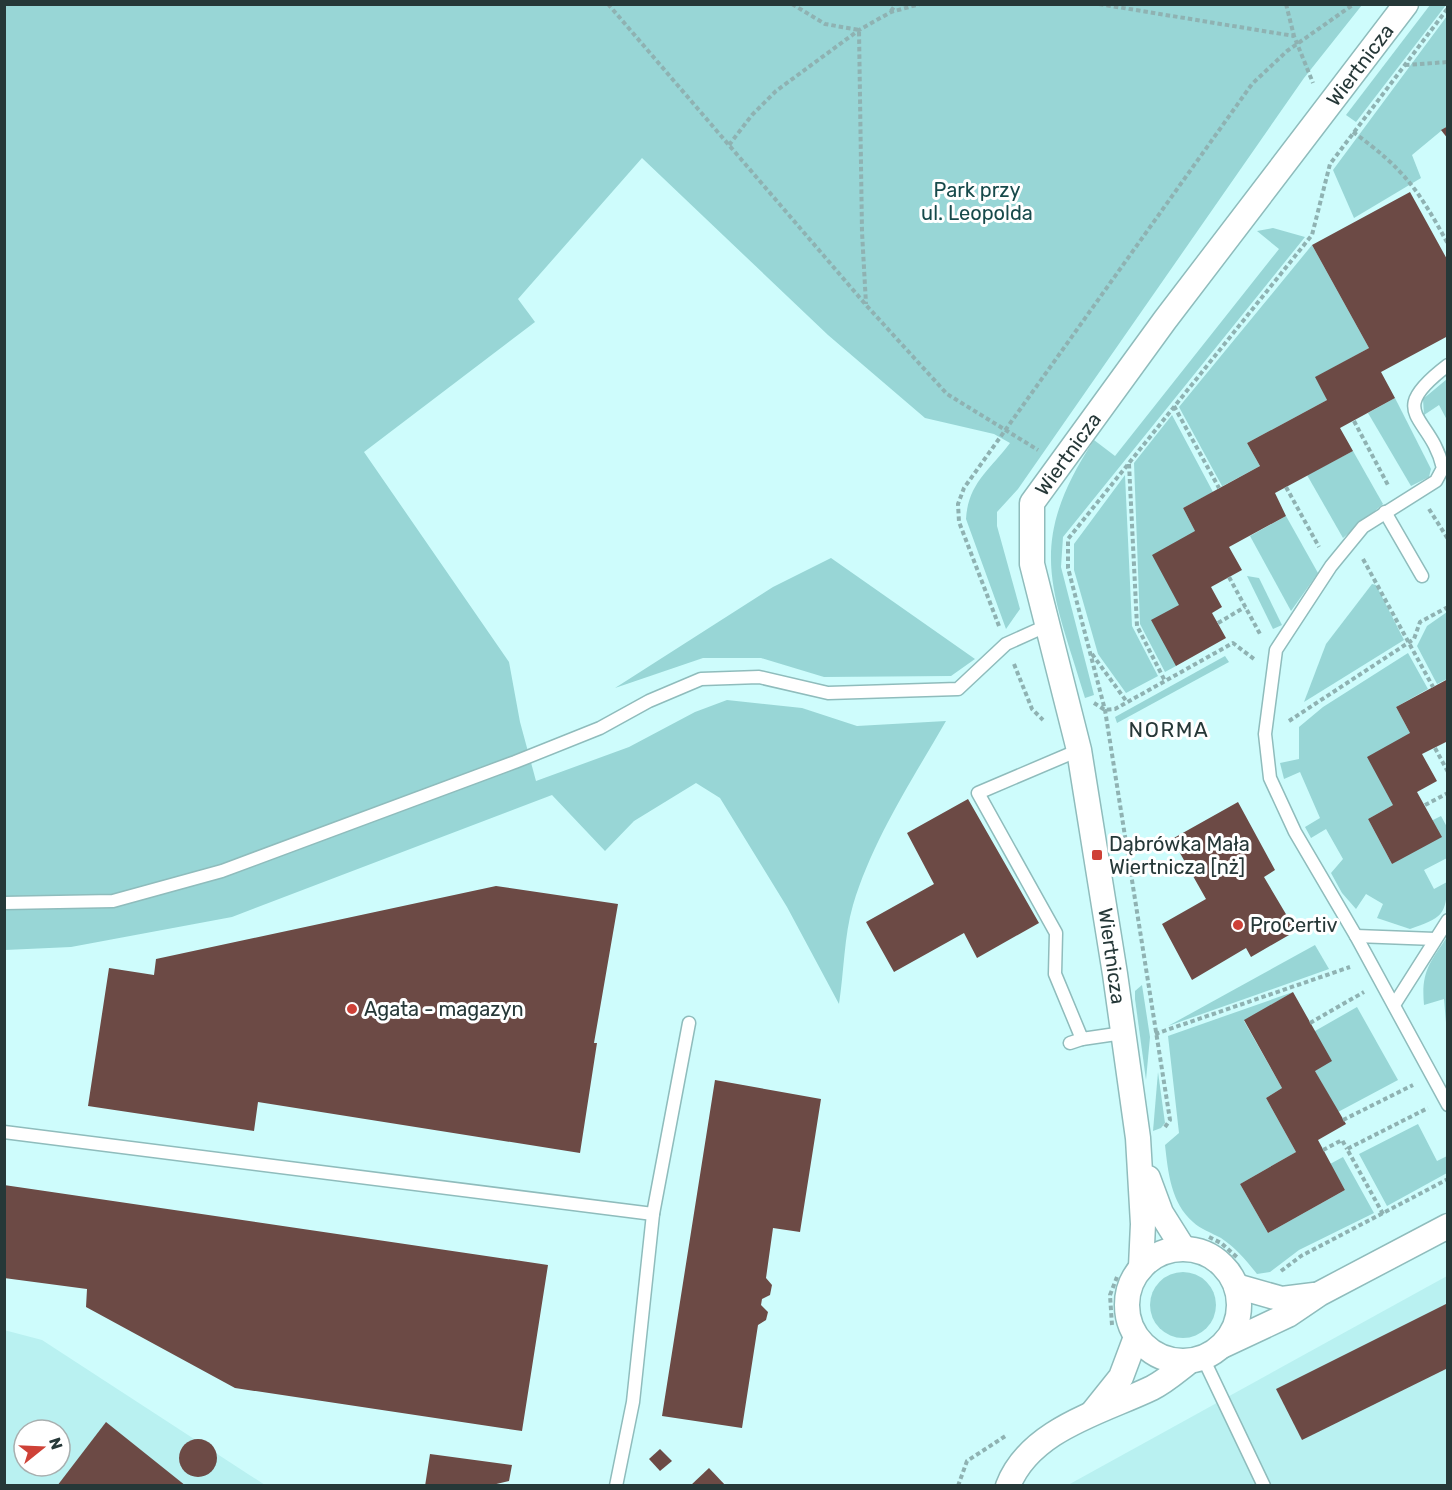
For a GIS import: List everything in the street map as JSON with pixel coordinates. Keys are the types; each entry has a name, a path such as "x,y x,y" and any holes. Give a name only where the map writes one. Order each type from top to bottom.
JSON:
{"street":[{"name":"Wiertnicza","path":"1131,1268 1143,1224 1138,1138 1079,750 1032,564 1032,503 1165,320 1406,4"},
{"name":"Wiertnicza","path":"1138,1138 1153,1196 1183,1248"},
{"path":"1008,1485 1026,1455 1050,1436 1091,1414 1155,1386 1205,1355 1288,1315 1319,1294 1448,1226"},
{"path":"1091,1414 1121,1377 1125,1336 1128,1320 1126,1301 1131,1283 1131,1268 1160,1254 1183,1248 1200,1251 1215,1259 1228,1271 1236,1286 1239,1307 1234,1329 1205,1355 1170,1360 1150,1352 1125,1336"},
{"path":"1236,1286 1282,1299 1319,1294"}],"lane":[{"path":"1446,1102 1356,936 1295,832 1270,778 1264,734 1276,650 1331,566 1363,527 1436,481 1443,468 1440,456 1416,419 1413,407 1415,396 1426,382 1448,365"},
{"path":"1385,512 1422,576"},
{"path":"4,903 113,901 222,871 600,728 649,701 701,679 759,677 828,693 958,689 1006,644 1046,626"},
{"path":"1079,750 978,794 1056,933 1054,974 1076,1041 1123,1033"},
{"path":"1394,1005 1448,920"},
{"path":"1356,936 1435,939"},
{"path":"616,1485 633,1402 653,1214 689,1023"},
{"path":"4,1132 653,1214"},
{"path":"1205,1355 1264,1485"}],"path":[{"path":"608,4 866,305 947,394 1006,428 1059,467"},
{"path":"792,4 825,24 859,30"},
{"path":"891,12 896,4"},
{"path":"729,145 752,115 776,91 859,30 891,12 920,4"},
{"path":"1099,4 1294,36"},
{"path":"1286,4 1294,36 1316,90"},
{"path":"1032,709 957,512 964,488 1252,84 1268,66 1297,43 1354,4"},
{"path":"1152,1011 1105,710 1068,568 1068,538 1312,235 1330,164 1448,8"},
{"path":"859,30 862,232 866,305"},
{"path":"1404,65 1448,62"},
{"path":"1353,132 1399,168 1420,194 1448,244"},
{"path":"1174,406 1219,488"},
{"path":"1354,421 1398,504"},
{"path":"1129,462 1137,626 1165,681"},
{"path":"1286,488 1331,566"},
{"path":"1418,492 1448,538"},
{"path":"1352,540 1433,687"},
{"path":"1229,577 1274,660"},
{"path":"1218,623 1245,607"},
{"path":"1264,734 1311,708 1414,639 1420,622 1448,607"},
{"path":"1105,710 1114,709 1233,643 1254,660 1271,682"},
{"path":"1091,653 1127,702"},
{"path":"1435,748 1448,772"},
{"path":"1425,805 1448,793"},
{"path":"1155,1034 1339,972 1368,958"},
{"path":"1310,1023 1381,982"},
{"path":"1343,1120 1432,1076"},
{"path":"1347,1149 1446,1102"},
{"path":"1323,1150 1342,1140 1383,1214"},
{"path":"1265,1295 1269,1280 1301,1256 1448,1179"},
{"path":"1125,1336 1110,1295 1131,1268"},
{"path":"958,1485 967,1461 1012,1432"}],"shaded area":[{"path":"1447,1276 1447,1485 1068,1485"},
{"path":"4,1330 42,1340 265,1485 5,1485"}],"green space":[{"name":"Park przy ul. Leopolda","path":"4,5 1362,5 1304,78 1018,489 997,512 997,526 1020,609 1006,629 966,519 971,496 976,486 1010,443 994,434 925,418 828,335 642,158 518,299 535,322 364,452 509,662 520,722 536,781 629,747 695,712 727,700 802,708 857,726 946,721 894,810 861,881 848,929 839,1004 787,907 720,798 696,783 634,821 605,851 552,795 232,917 71,947 5,950"},
{"path":"1430,5 1446,5 1356,122 1346,115"},
{"path":"1447,16 1447,126 1412,155 1421,178 1354,218 1333,170"},
{"path":"1273,228 1305,237 1063,537 1061,567 1094,695 1085,698 1055,596 1051,567 1052,539 1059,509 1072,477 1094,440 1115,456 1279,249 1257,231"},
{"path":"1312,245 1369,348 1316,377 1327,400 1247,443 1260,466 1219,488 1222,486 1179,407"},
{"path":"1447,379 1447,420 1439,405 1424,415 1423,399"},
{"path":"1395,398 1431,469 1429,477 1411,486 1368,413"},
{"path":"1172,415 1213,492 1183,508 1195,531 1179,605 1176,666 1165,672 1140,624 1134,463"},
{"path":"1353,451 1383,504 1343,538 1307,475"},
{"path":"1125,475 1132,626 1158,676 1126,693 1098,654 1074,570 1074,544"},
{"path":"1286,516 1318,573 1291,611 1250,536"},
{"path":"831,558 975,659 951,676 824,677 761,658 703,658 615,688 773,587"},
{"path":"1247,576 1259,578 1282,625 1273,629"},
{"path":"1372,584 1376,585 1404,640 1304,702 1326,644"},
{"path":"1447,612 1447,679 1437,684 1417,646 1427,626"},
{"path":"1408,653 1428,689 1396,707 1410,733 1393,805 1368,819 1392,864 1433,820 1441,816 1447,827 1447,858 1424,870 1434,889 1447,882 1446,902 1440,914 1435,918 1410,929 1377,918 1383,904 1366,894 1356,909 1342,893 1331,873 1343,859 1326,829 1311,838 1305,827 1320,818 1300,772 1284,779 1280,763 1299,759 1299,727 1323,707"},
{"path":"1225,656 1229,662 1117,723 1115,717"},
{"path":"1447,937 1447,1034 1444,999 1424,1005 1423,994 1425,976 1435,954"},
{"path":"1315,945 1329,969 1168,1026"},
{"path":"1142,985 1150,1037 1146,1080 1135,999 1135,991"},
{"path":"1293,992 1244,1021 1282,1088 1266,1098 1296,1152 1240,1184 1268,1233 1345,1190 1330,1164 1343,1157 1374,1213 1299,1250 1270,1272 1257,1274 1231,1246 1193,1222 1175,1196 1169,1176 1165,1145 1179,1133 1168,1036"},
{"path":"1357,1007 1398,1080 1338,1112 1315,1071 1315,1031"},
{"path":"1158,1072 1165,1123 1161,1128 1153,1131"},
{"path":"1418,1124 1437,1161 1447,1156 1447,1173 1387,1206 1359,1154"},
{"path":"1177,1272 1189,1272 1201,1277 1211,1287 1216,1305 1214,1318 1201,1333 1189,1338 1177,1338 1165,1333 1155,1323 1150,1311 1150,1299 1155,1287 1165,1277"}],"building":[{"path":"1448,126 1448,139 1441,130"},
{"path":"1410,192 1448,261 1448,336 1381,372 1395,398 1340,428 1353,451 1275,493 1286,516 1229,547 1242,570 1211,587 1222,607 1212,613 1226,638 1176,666 1151,620 1179,605 1152,555 1195,531 1183,508 1260,466 1247,443 1327,400 1315,377 1369,348 1312,245"},
{"path":"1448,679 1448,741 1422,754 1437,781 1417,792 1442,837 1392,864 1368,819 1393,805 1367,757 1410,733 1396,707"},
{"path":"968,799 1039,923 977,958 964,933 894,972 866,922 934,884 907,833"},
{"path":"1238,802 1275,870 1264,877 1296,931 1251,957 1246,948 1192,980 1162,924 1206,899 1172,839"},
{"name":"Agata - magazyn","path":"496,886 618,904 594,1043 597,1043 580,1153 258,1102 254,1131 88,1106 109,968 154,975 156,959"},
{"path":"1293,992 1332,1061 1315,1071 1346,1124 1318,1140 1345,1190 1268,1233 1240,1184 1296,1152 1266,1098 1282,1088 1244,1020"},
{"path":"715,1080 821,1099 800,1232 773,1228 766,1278 772,1285 770,1295 762,1299 761,1305 768,1312 766,1320 758,1325 742,1428 662,1416"},
{"path":"4,1185 548,1265 522,1431 235,1388 86,1307 87,1289 4,1278"},
{"path":"1448,1303 1448,1368 1302,1440 1276,1389"},
{"path":"106,1422 186,1486 57,1486 63,1478 72,1478 72,1466"},
{"path":"198,1439 212,1444 217,1458 212,1472 198,1477 184,1472 179,1458 184,1444"},
{"path":"660,1449 672,1461 660,1471 649,1459"},
{"path":"430,1454 512,1465 509,1481 488,1486 425,1486"},
{"path":"709,1468 726,1486 690,1486"}],"place":[{"name":"Dąbrówka Mała Wiertnicza [nż]","path":"1097,855"},
{"name":"ProCertiv","path":"1238,925"},
{"name":"Agata - magazyn","path":"352,1009"}],"district":[{"name":"NORMA","path":"1169,730"}]}
